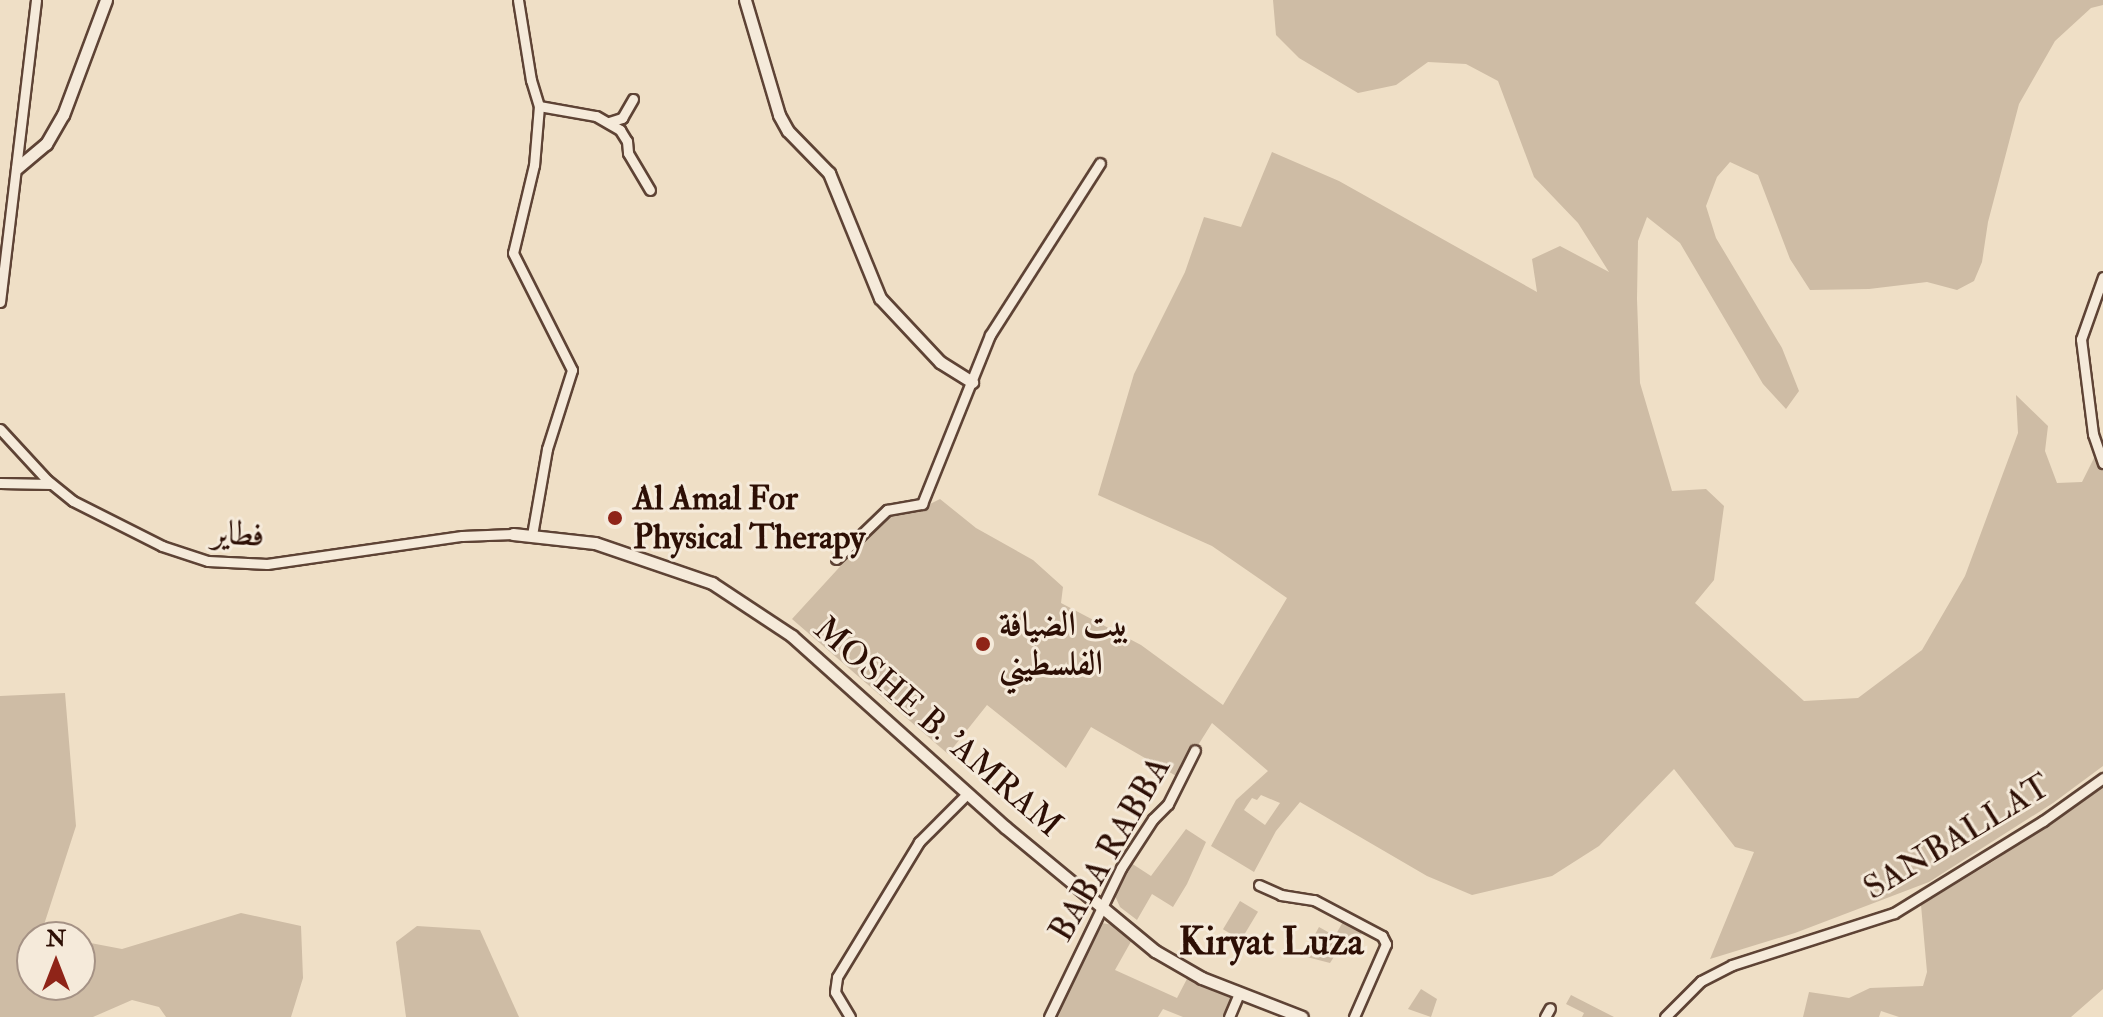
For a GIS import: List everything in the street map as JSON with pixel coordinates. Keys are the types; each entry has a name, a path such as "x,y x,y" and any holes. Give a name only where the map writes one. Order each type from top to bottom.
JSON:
{"street":[{"path":"0,302 36,0"},
{"path":"17,168 46,144 63,115 106,0"},
{"path":"518,0 531,80 539,106 534,165 513,253 572,370 547,449 532,535"},
{"path":"745,0 779,115 788,131 829,173 880,298 940,362 972,382"},
{"path":"609,122 622,118 633,99"},
{"path":"539,106 567,108 609,122 627,141 628,153 650,190"},
{"path":"836,559 887,510 922,504 990,335 1100,163"},
{"path":"2103,277 2081,339 2093,434 2103,463"},
{"name":"فطاير","path":"0,429 51,484 83,506 167,548 229,564 267,564 462,536 513,534"},
{"path":"0,483 51,484"},
{"name":"MOSHE B. 'AMRAM","path":"513,534 595,543 706,579 792,636 968,793 1167,959 1239,994 1302,1017"},
{"name":"BABA RABBA","path":"1049,1017 1102,904 1142,835 1168,804 1195,750"},
{"name":"SANBALLAT","path":"1665,1017 1701,981 1732,965 1894,913 2043,821 2103,778"},
{"path":"850,1017 835,992 837,977 919,842 968,793"},
{"path":"1259,885 1281,895 1314,900 1382,936 1386,944 1354,1017"},
{"path":"1229,1017 1239,994"}],"shaded area":[{"path":"1273,0 2103,0 2103,5 2091,8 2055,41 2019,104 1988,222 1982,262 1974,281 1957,290 1927,282 1869,289 1810,290 1790,259 1758,175 1730,162 1717,177 1706,206 1716,238 1782,348 1799,391 1786,409 1763,384 1680,243 1647,217 1638,241 1637,299 1640,383 1672,491 1706,489 1724,506 1714,580 1695,603 1804,701 1858,698 1922,650 1965,576 2018,433 2016,395 2048,426 2045,451 2057,483 2082,482 2103,440 2103,766 2053,803 1929,882 1795,933 1710,959 1754,852 1735,847 1674,769 1599,846 1552,876 1472,895 1427,876 1300,802 1276,831 1254,872 1211,846 1236,800 1268,771 1212,723 1178,777 1091,727 1066,768 987,705 948,754 792,619 890,512 924,507 940,499 976,528 1033,560 1063,587 1061,603 1141,645 1223,705 1287,598 1212,546 1098,495 1134,374 1185,272 1204,217 1241,227 1272,152 1339,181 1537,292 1532,259 1560,246 1609,272 1578,223 1534,177 1498,81 1466,64 1428,62 1396,85 1358,93 1299,58 1276,35","holes":["1261,795 1280,803 1265,825 1244,810 1252,798 1257,800"]},
{"path":"65,693 76,826 45,921 16,921 16,1001 96,1001 96,944 122,949 241,913 301,926 303,978 291,1017 166,1017 159,1007 132,1000 93,1017 0,1017 0,696"},
{"path":"2103,786 2103,989 2071,1017 1899,1017 1881,1011 1879,1017 1803,1017 1809,992 1849,998 1870,988 1923,986 1927,972 1921,905 1994,861"},
{"path":"1186,829 1206,842 1187,884 1173,907 1152,894 1137,920 1120,907 1115,896 1119,881 1131,863 1151,876"},
{"path":"1240,901 1258,912 1241,940 1223,929"},
{"path":"1345,918 1364,930 1348,954 1339,949 1330,963 1303,956 1319,927 1335,936"},
{"path":"1102,923 1113,925 1133,938 1115,970 1177,998 1189,975 1233,997 1223,1017 1183,1017 1163,1009 1158,1017 1053,1017 1096,927"},
{"path":"417,926 480,930 519,1017 406,1017 396,942"},
{"path":"1421,989 1437,999 1431,1017 1408,1009"},
{"path":"1571,995 1614,1017 1582,1017 1584,1013 1566,1004"}],"place":[{"name":"Al Amal For Physical Therapy","path":"615,518"},
{"name":"بيت الضيافة الفلسطيني","path":"983,644"}],"district":[{"name":"Kiryat Luza","path":"1271,943"}]}
